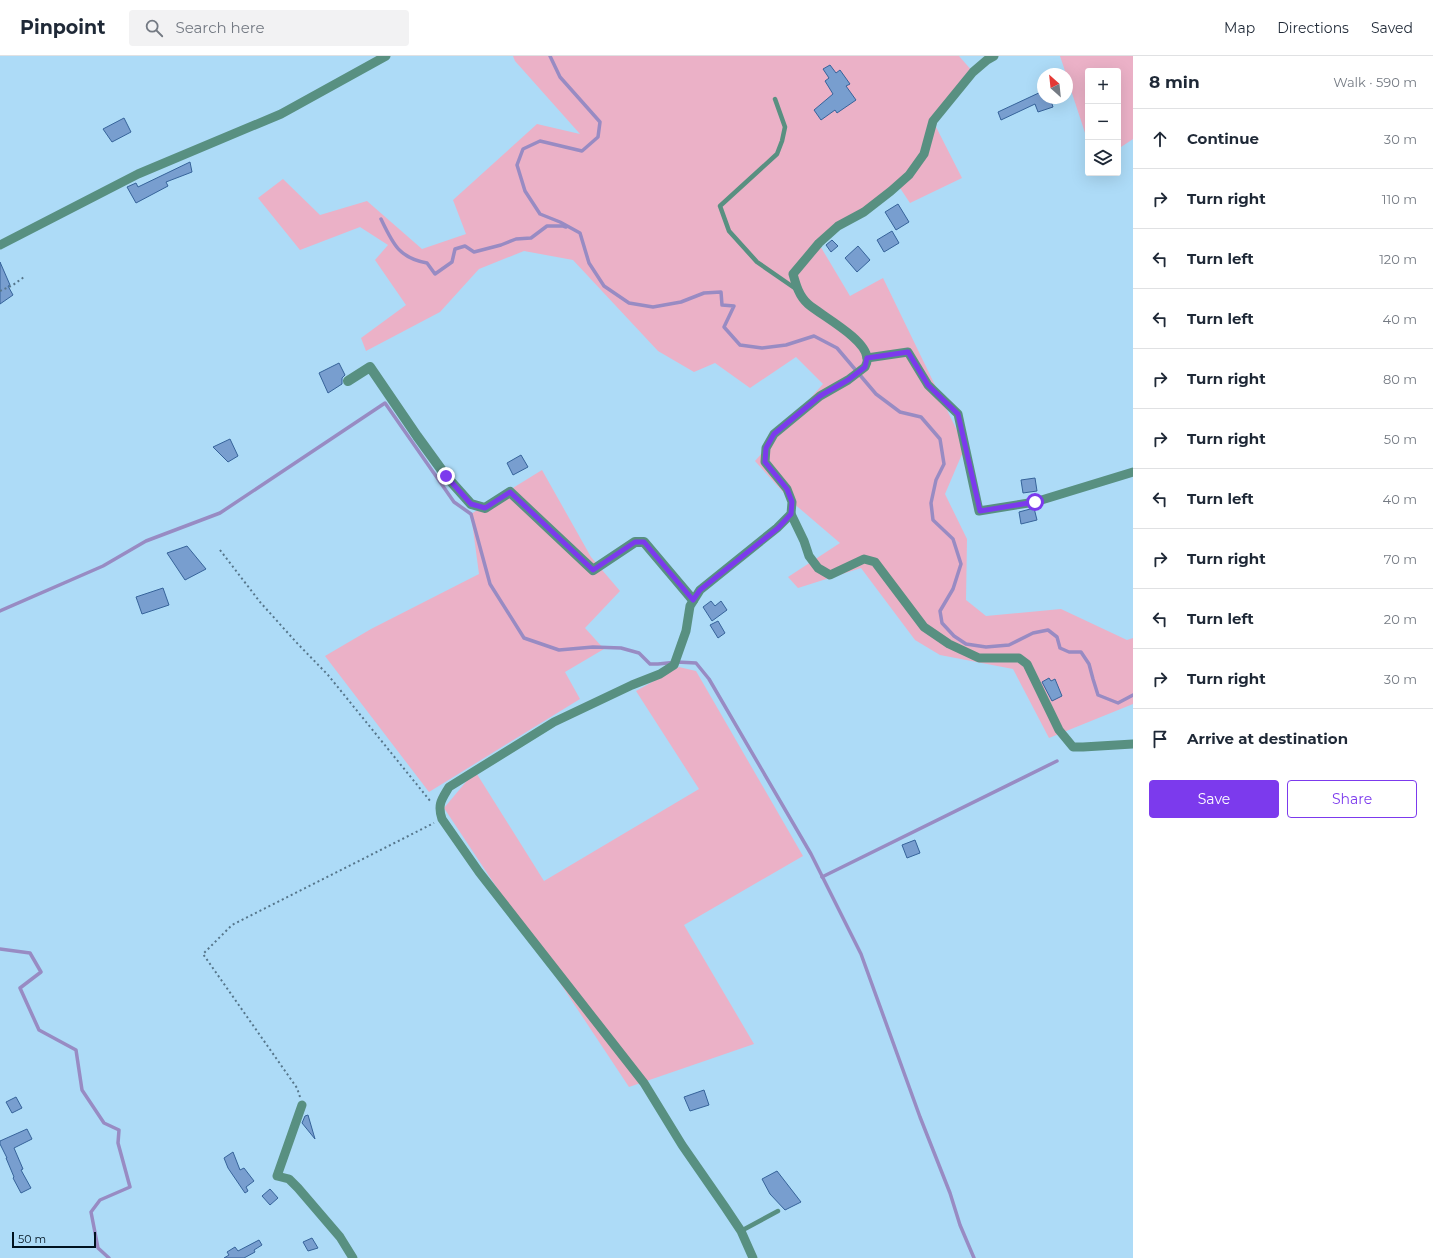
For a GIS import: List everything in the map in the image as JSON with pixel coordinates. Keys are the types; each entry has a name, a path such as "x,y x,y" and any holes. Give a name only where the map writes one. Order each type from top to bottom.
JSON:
{"street":[{"path":"0,245 138,174 281,114 386,56"},
{"path":"994,56 973,72 933,121 924,154 909,175 864,212 838,226 819,243 793,274 797,290 808,304 851,336 864,349 867,358 865,367 848,380 820,396 774,434 766,448 765,462 787,489 792,502 791,514 809,556 818,568 830,574 864,559 875,562 924,627 949,644 979,658 1019,658 1027,664 1059,730 1073,747 1133,744"},
{"path":"867,358 908,352 928,385 958,414 980,511 1035,502 1133,472"},
{"path":"348,381 370,367 416,436 446,476 471,504 485,508 510,492 593,570 635,542 644,542 693,600"},
{"path":"753,1258 741,1231 726,1207 682,1145 644,1083 479,872 441,814 440,802 449,787 554,722 626,688 660,674 674,665 686,631 690,606 700,590 778,528 791,514"},
{"path":"302,1105 277,1176 289,1179 298,1188 340,1237 353,1258"}],"lane":[{"path":"775,99 785,127 777,154 720,206 729,231 758,262 797,290"},
{"path":"741,1231 778,1211"}],"path":[{"path":"0,291 13,285 24,277"},
{"path":"220,550 260,602 328,675 441,814 232,925 203,954 297,1088 302,1105"}],"shaded area":[{"path":"513,56 959,56 973,72 933,121 962,178 910,203 898,185 819,244 850,296 883,278 965,447 945,494 967,539 966,600 986,616 1061,609 1127,640 1133,638 1133,704 1049,738 1013,669 940,655 915,640 861,568 798,588 788,577 840,543 792,502 755,461 823,384 796,357 750,388 715,363 694,372 658,351 573,260 524,251 479,269 440,312 366,351 361,338 406,305 375,260 388,245 360,227 300,250 258,198 283,179 320,215 367,201 422,249 466,234 453,200 537,124 580,134 515,61"},
{"path":"1060,56 1133,56 1133,139 1121,147 1121,68 1085,68 1085,133 1073,96 1073,68 1064,68"},
{"path":"542,470 591,557 620,591 585,628 604,649 565,672 580,699 429,792 325,656 371,629 479,574 471,514"},
{"path":"679,667 696,671 803,856 684,925 754,1044 629,1087 444,808 475,771 544,881 699,789 636,691"}],"building":[{"path":"830,65 836,73 840,70 850,84 846,86 856,100 837,113 835,110 821,120 814,110 833,94 825,81 829,78 823,69"},
{"path":"1037,94 1037,104 1052,104 1053,107 1038,112 1035,104 1001,120 998,112"},
{"path":"124,118 131,132 112,142 103,129"},
{"path":"190,162 192,172 166,182 168,186 136,203 127,187 136,183 138,187"},
{"path":"898,204 909,222 896,230 885,212"},
{"path":"892,231 899,243 884,252 877,240"},
{"path":"832,240 838,246 831,252 826,245"},
{"path":"858,246 870,260 857,272 845,258"},
{"path":"0,262 10,285 8,286 13,295 0,304"},
{"path":"339,363 345,375 342,378 342,384 328,393 319,373"},
{"path":"230,439 238,456 228,462 213,447"},
{"path":"521,455 528,467 513,475 507,463"},
{"path":"1035,478 1037,491 1023,493 1021,480"},
{"path":"1034,508 1037,520 1021,524 1019,512"},
{"path":"187,546 206,569 185,580 167,553"},
{"path":"163,588 169,605 142,614 136,597"},
{"path":"711,601 715,606 721,601 727,610 712,621 703,607"},
{"path":"718,621 725,633 718,638 710,625"},
{"path":"1049,678 1051,681 1055,679 1062,696 1052,701 1042,682"},
{"path":"915,840 920,853 907,858 902,845"},
{"path":"704,1090 709,1105 690,1111 684,1097"},
{"path":"16,1097 22,1108 12,1113 6,1102"},
{"path":"308,1115 315,1139 302,1123 305,1116"},
{"path":"27,1129 32,1139 14,1148 23,1169 21,1170 31,1188 21,1193 13,1178 14,1177 0,1141"},
{"path":"233,1152 240,1170 244,1168 254,1181 246,1187 248,1191 245,1193 228,1168 224,1158"},
{"path":"777,1171 801,1202 785,1210 770,1194 762,1179"},
{"path":"270,1189 278,1198 270,1205 262,1196"},
{"path":"312,1238 318,1248 308,1251 303,1242"},
{"path":"259,1240 262,1245 254,1250 255,1252 244,1258 224,1258 229,1255 227,1252 235,1247 238,1251"}],"waterway":[{"path":"550,56 560,77 600,122 598,137 582,151 540,141 523,149 517,165 525,191 540,214 560,222 580,233 589,263 604,286 629,303 653,307 681,302 704,293 721,292 722,305 734,306 724,327 740,345 762,348 786,345 814,336 837,348 876,394 900,412 921,417 940,439 944,464 936,480 931,503 933,520 953,539 961,564 953,589 940,611 942,623 954,636 966,644 986,647 1009,645 1033,633 1048,630 1057,637 1060,648 1069,652 1081,652 1089,664 1098,695 1118,703 1133,695"},
{"path":"381,219 393,243 410,258 427,263 435,274 452,262 455,249 465,246 474,252 501,245 516,239 531,238 547,226 566,227"},
{"path":"0,611 103,566 146,541 220,513 385,403 454,502 471,514 490,584 524,638 559,650 593,647 621,648 639,653 650,664 677,662 696,663 709,679 811,854 861,954 920,1117 950,1193 960,1225 974,1258"},
{"path":"822,877 1057,761"},
{"path":"0,949 30,953 41,972 20,988 39,1030 76,1050 82,1090 104,1123 119,1130 118,1143 130,1187 100,1200 91,1212 98,1248 109,1258"}],"route":[{"path":"446,476 471,504 485,508 510,492 593,570 635,542 644,542 658,561 693,600 700,590 778,528 791,514 792,502 787,489 765,462 766,448 774,434 820,396 848,380 865,367 867,358 908,352 928,385 958,414 980,511 1035,502"}]}
